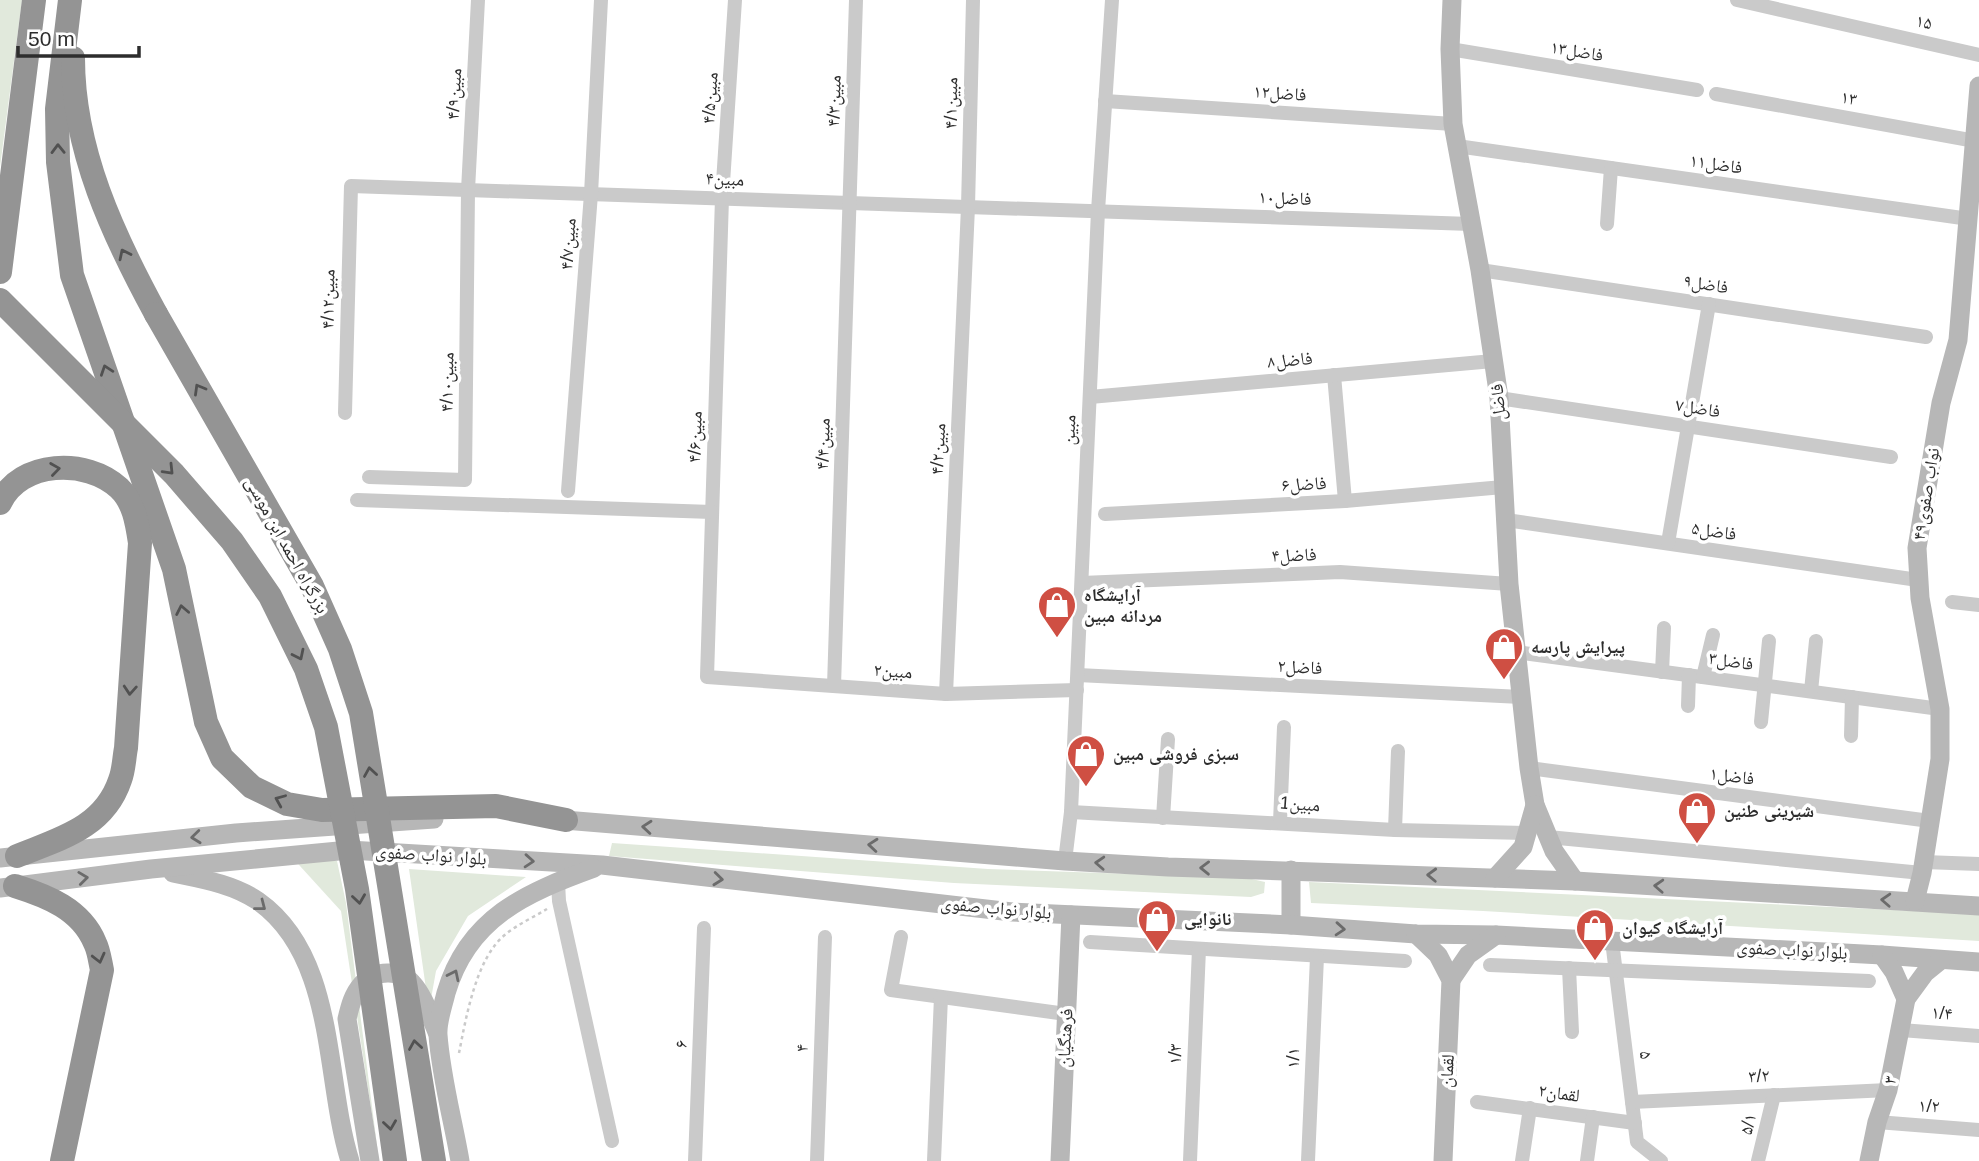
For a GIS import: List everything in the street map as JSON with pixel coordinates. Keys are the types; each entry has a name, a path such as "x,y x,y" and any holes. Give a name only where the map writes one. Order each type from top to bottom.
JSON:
{"highway":[{"path":"0,272 34,0"},
{"path":"71,0 57,109 59,174 72,275 174,569 206,722 222,758 252,787 287,804 322,810 496,806 566,820"},
{"name":"بزرگراه احمد ابن موسی","path":"71,0 73,66 79,115 90,165 110,223 156,314 312,586 340,649 361,713 434,1161"},
{"path":"0,300 174,474 232,541 270,596 306,669 326,727 357,889 395,1161"},
{"path":"0,503 19,481 44,470 70,467 97,473 120,489 135,514 140,543 126,748 120,781 101,814 77,832 9,857"},
{"path":"8,887 46,896 75,914 95,942 102,970 62,1161"}],"main road":[{"name":"فاضل","path":"1452,0 1450,49 1453,124 1480,270 1499,397 1509,584 1529,768 1535,805 1548,837 1554,851 1575,881"},
{"name":"۴۹نواب صفوی","path":"1914,901 1923,867 1940,759 1940,709 1918,580 1917,548 1939,416 1958,340 1975,181 1979,86"},
{"name":"فاضل","path":"1495,877 1523,847 1535,805"},
{"name":"بلوار نواب صفوی","path":"9,857 317,826 452,818 566,820 1065,861 1168,867 1495,877 1979,906"},
{"name":"بلوار نواب صفوی","path":"8,887 151,869 349,850 602,865 1012,912 1979,962"},
{"path":"437,1032 450,980 479,931 533,891 559,891 602,865"},
{"path":"151,869 216,882 258,901 282,925 303,954 315,984 350,1161"},
{"path":"1291,870 1291,925"},
{"name":"فرهنگیان","path":"1060,1161 1071,915"},
{"path":"1416,934 1438,955 1451,980 1468,955 1496,935"},
{"path":"1882,955 1894,972 1906,999"},
{"name":"۳","path":"1869,1161 1877,1122 1888,1090 1906,999 1925,973 1941,960"},
{"path":"370,1161 347,1019 350,1002 363,982 379,975 398,973 410,981 419,992 437,1032 460,1161"},
{"name":"لقمان","path":"1443,1161 1451,980"}],"street":[{"name":"۴/۹مبین","path":"468,190 478,0"},
{"name":"۴/۷مبین","path":"568,491 592,194 601,0"},
{"name":"۴/۵مبین","path":"722,198 735,0"},
{"name":"۴/۳مبین","path":"850,203 856,0"},
{"name":"۴/۱مبین","path":"968,207 973,0"},
{"name":"مبین","path":"1065,861 1071,812 1098,211 1112,0"},
{"name":"۱۵","path":"1737,0 1979,55"},
{"name":"۱۳فاضل","path":"1450,49 1697,90"},
{"name":"۱۳","path":"1716,94 1975,141"},
{"name":"۱۲فاضل","path":"1105,101 1453,124"},
{"name":"۱۱فاضل","path":"1457,146 1969,219"},
{"path":"1606,225 1611,168"},
{"name":"۴مبین","path":"351,186 1098,211"},
{"name":"۴/۱۲مبین","path":"345,413 351,186"},
{"name":"۴/۱۰مبین","path":"369,477 465,480 468,190"},
{"name":"۴/۶مبین","path":"707,677 722,198"},
{"name":"۴/۴مبین","path":"834,686 850,203"},
{"name":"۴/۲مبین","path":"946,694 968,207"},
{"name":"۱۰فاضل","path":"1098,211 1471,224"},
{"name":"۹فاضل","path":"1480,270 1926,337"},
{"path":"1668,543 1709,304"},
{"name":"۸فاضل","path":"1090,397 1493,361"},
{"path":"1334,375 1345,501"},
{"name":"۷فاضل","path":"1499,397 1891,457"},
{"name":"۶فاضل","path":"1105,514 1345,501 1503,487"},
{"path":"357,500 712,512"},
{"name":"۵فاضل","path":"1506,520 1918,580"},
{"name":"۴فاضل","path":"1082,583 1340,572 1509,584"},
{"path":"1952,603 1979,605"},
{"path":"1662,672 1664,628"},
{"path":"1688,706 1696,676 1713,635"},
{"path":"1760,722 1769,641"},
{"path":"1811,691 1816,641"},
{"name":"۳فاضل","path":"1516,652 1940,709"},
{"name":"۲مبین","path":"707,677 946,694 1077,682"},
{"name":"۲فاضل","path":"1077,682 1521,697"},
{"path":"1851,736 1852,697"},
{"path":"1280,822 1284,727"},
{"path":"1163,818 1168,739"},
{"path":"1395,830 1398,751"},
{"name":"۱فاضل","path":"1529,768 1930,821"},
{"name":"1مبین","path":"1071,812 1395,830 1526,834"},
{"path":"1548,837 1923,867 1979,864"},
{"path":"559,891 612,1141"},
{"name":"۶","path":"695,1161 704,928"},
{"name":"۴","path":"817,1161 825,937"},
{"path":"901,937 891,990 1066,1014"},
{"name":"۵","path":"1612,941 1637,1142 1661,1161"},
{"path":"1090,942 1405,961"},
{"name":"۱/۳","path":"1190,1161 1199,949"},
{"name":"۱/۱","path":"1308,1161 1317,957"},
{"path":"1490,965 1869,981"},
{"path":"1569,968 1572,1032"},
{"path":"934,1161 941,997"},
{"name":"۱/۴","path":"1901,1030 1979,1036"},
{"name":"۳/۲","path":"1632,1102 1888,1090"},
{"name":"۵/۱","path":"1758,1161 1774,1095"},
{"name":"۲لقمان","path":"1477,1102 1635,1123"},
{"path":"1522,1161 1530,1108"},
{"path":"1587,1161 1594,1117"},
{"name":"۱/۲","path":"1877,1122 1979,1130"},
{"path":"695,1161 709,1161"}],"path":[{"path":"458,1052 485,960 504,935 559,891"}],"shaded area":[{"path":"0,0 22,0 0,167"},
{"path":"612,843 988,869 1247,878 1265,882 1264,893 1251,897 954,883 609,856"},
{"path":"290,855 337,861 346,903 379,1161 341,911"},
{"path":"409,869 526,877 468,916 436,971 429,1010"},
{"path":"1309,882 1979,914 1979,941 1311,903"}],"place":[{"name":"آرایشگاه مردانه مبین","path":"1057,639"},
{"name":"پیرایش پارسه","path":"1504,681"},
{"name":"سبزی فروشی مبین","path":"1086,788"},
{"name":"شیرینی طنین","path":"1697,845"},
{"name":"نانوایی","path":"1157,953"},
{"name":"آرایشگاه کیوان","path":"1595,962"}]}
